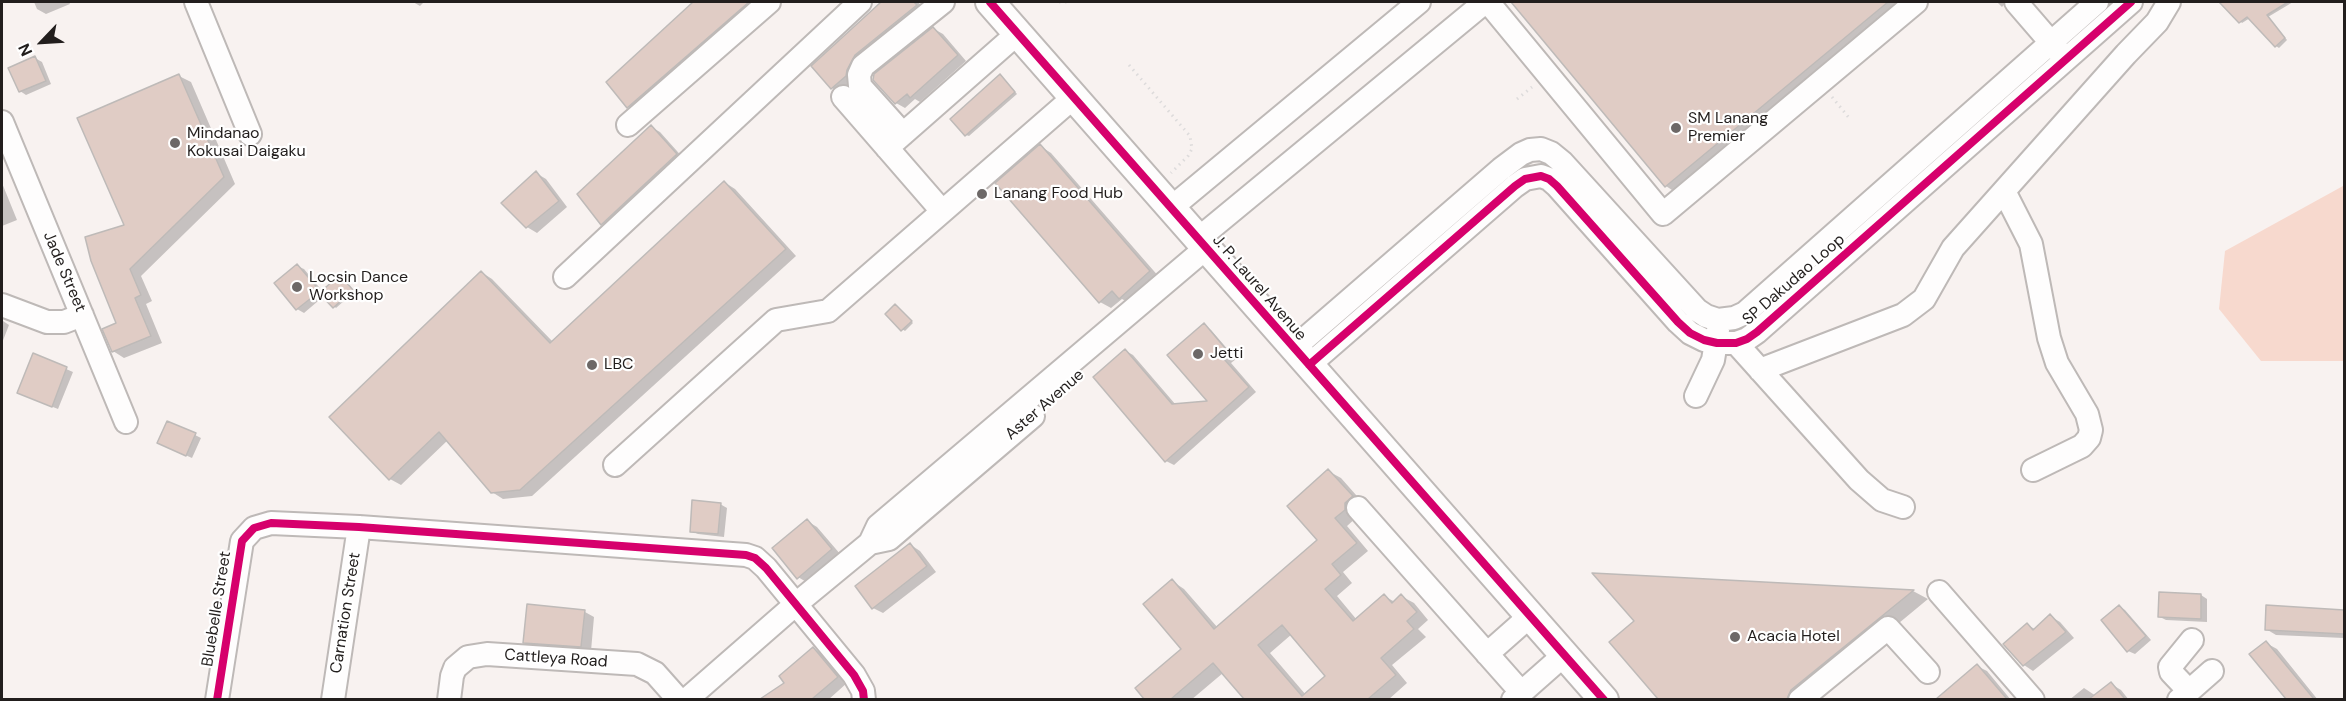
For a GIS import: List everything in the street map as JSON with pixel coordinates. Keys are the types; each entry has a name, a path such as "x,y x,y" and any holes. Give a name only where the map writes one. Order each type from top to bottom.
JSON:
{"main road":[{"name":"J. P. Laurel Avenue","path":"990,2 1604,699"}],"street":[{"path":"196,2 250,135"},
{"path":"628,125 769,2"},
{"path":"565,277 860,2"},
{"path":"942,211 860,86 859,75 863,66 943,2"},
{"path":"1171,208 1419,2"},
{"path":"1487,2 1664,214 1916,2"},
{"name":"Aster Avenue","path":"686,699 870,543 878,526 909,512 1074,370 1207,249 1487,2"},
{"path":"2016,2 2066,59"},
{"name":"SP Dakudao Loop","path":"1301,356 1420,238 1521,154 1541,149 1562,162 1697,310 1718,320 1734,318 1745,313 2097,2"},
{"name":"SP Dakudao Loop","path":"1726,343 1757,332 2131,2"},
{"path":"1760,370 1903,315 1924,299 1953,248 2157,22 2169,2"},
{"path":"895,141 1018,33"},
{"path":"843,97 895,141"},
{"path":"615,465 776,320 828,311 1074,97"},
{"name":"Jade Street","path":"2,122 126,422"},
{"path":"1301,356 1435,256 1515,186 1525,179 1541,176 1557,186 1678,322 1704,340 1726,343 1760,370 1859,480 1882,500 1903,507"},
{"path":"2004,191 2031,244 2049,338 2057,363 2087,414 2091,430 2089,438 2082,446 2033,470"},
{"path":"1846,223 1861,240"},
{"path":"1420,238 1435,256"},
{"path":"2,305 47,322 64,322 82,315"},
{"path":"1718,320 1726,343"},
{"path":"1696,396 1713,360 1726,343"},
{"path":"1358,508 1488,654 1517,696 1564,654"},
{"name":"Bluebelle Street","path":"217,699 238,555 247,533 254,528 271,523 359,527"},
{"path":"359,527 746,555 755,558 766,568 860,683 864,699"},
{"name":"Carnation Street","path":"333,699 359,527"},
{"path":"1939,592 2033,699"},
{"path":"1488,654 1530,616"},
{"path":"1800,699 1888,628 1928,672"},
{"path":"2192,640 2170,667 2184,695 2212,670"},
{"name":"Cattleya Road","path":"449,699 455,668 468,657 487,654 637,664 655,673 679,699"}],"path":[{"path":"1059,2 1070,2"},
{"path":"1129,65 1190,136 1192,149 1182,163"},
{"path":"1517,99 1535,85"},
{"path":"1829,93 1850,119"}],"shaded area":[{"path":"2343,186 2344,361 2261,361 2219,309 2225,251"}],"building":[{"path":"693,2 749,2 627,108 606,82"},
{"path":"881,2 914,2 917,5 855,55 846,76 831,89 811,66"},
{"name":"SM Lanang Premier","path":"1511,2 1888,2 1665,187"},
{"path":"2219,2 2288,2 2267,15 2285,38 2275,47 2247,17 2239,23"},
{"path":"933,27 958,55 910,98 907,94 895,104 873,80 874,74"},
{"path":"35,56 46,81 19,92 8,68"},
{"path":"179,74 224,177 130,269 141,295 135,298 151,336 112,352 102,329 116,323 91,261 85,237 124,225 77,118"},
{"path":"1000,74 1015,92 965,136 950,119"},
{"path":"651,125 677,154 601,225 577,194"},
{"path":"1040,144 1150,271 1119,299 1112,291 1099,303 995,183"},
{"path":"536,171 559,201 526,228 501,203"},
{"path":"724,181 786,249 520,490 491,493 439,432 389,480 329,417 481,271 550,343"},
{"name":"Locsin Dance Workshop","path":"297,264 320,291 296,310 274,283"},
{"path":"340,275 353,290 333,308 319,293"},
{"path":"895,304 912,321 901,331 885,314"},
{"path":"1204,323 1230,354 1224,359 1249,387 1165,462 1093,377 1125,349 1172,404 1207,401 1167,355"},
{"path":"33,353 67,367 52,407 17,393"},
{"path":"167,421 196,433 186,456 157,443"},
{"path":"1328,469 1353,496 1345,503 1345,510 1335,518 1357,543 1332,564 1341,575 1325,589 1353,621 1384,594 1392,603 1401,594 1417,612 1407,621 1414,629 1381,658 1396,675 1368,699 1244,699 1213,663 1171,699 1144,699 1135,688 1181,649 1143,604 1172,579 1214,629 1317,540 1287,506","holes":["1282,625 1325,676 1302,696 1258,645"]},
{"path":"692,500 721,503 718,534 690,532"},
{"path":"807,519 832,549 797,579 772,548"},
{"path":"910,543 927,566 872,609 855,586"},
{"name":"Acacia Hotel","path":"1592,573 1914,590 1791,690 1787,699 1658,699 1609,642 1634,621"},
{"path":"2159,592 2201,594 2201,619 2158,617"},
{"path":"527,604 585,610 581,647 523,643"},
{"path":"2119,605 2146,636 2127,652 2101,620"},
{"path":"2266,605 2344,610 2344,634 2265,630"},
{"path":"2050,614 2066,632 2023,666 2003,644 2027,623 2033,630"},
{"path":"2266,641 2314,699 2286,699 2249,654"},
{"path":"813,647 838,677 812,699 760,699 784,683 779,676"},
{"path":"1977,664 2007,699 1936,699"},
{"path":"2111,682 2125,699 2089,699"}],"cycle path":[{"path":"990,2 1604,700"},
{"path":"1309,365 1515,186 1525,179 1541,176 1557,186 1690,333 1717,343 1736,343 1747,339 2131,2"},
{"path":"217,700 242,541 254,528 271,523 359,527 746,555 755,558 766,568 854,675 863,691 864,700"}],"place":[{"name":"SM Lanang Premier","path":"1676,128"},
{"name":"Mindanao Kokusai Daigaku","path":"175,143"},
{"name":"Lanang Food Hub","path":"982,194"},
{"name":"Locsin Dance Workshop","path":"297,287"},
{"name":"Jetti","path":"1198,354"},
{"name":"LBC","path":"592,365"},
{"name":"Acacia Hotel","path":"1735,637"}]}
